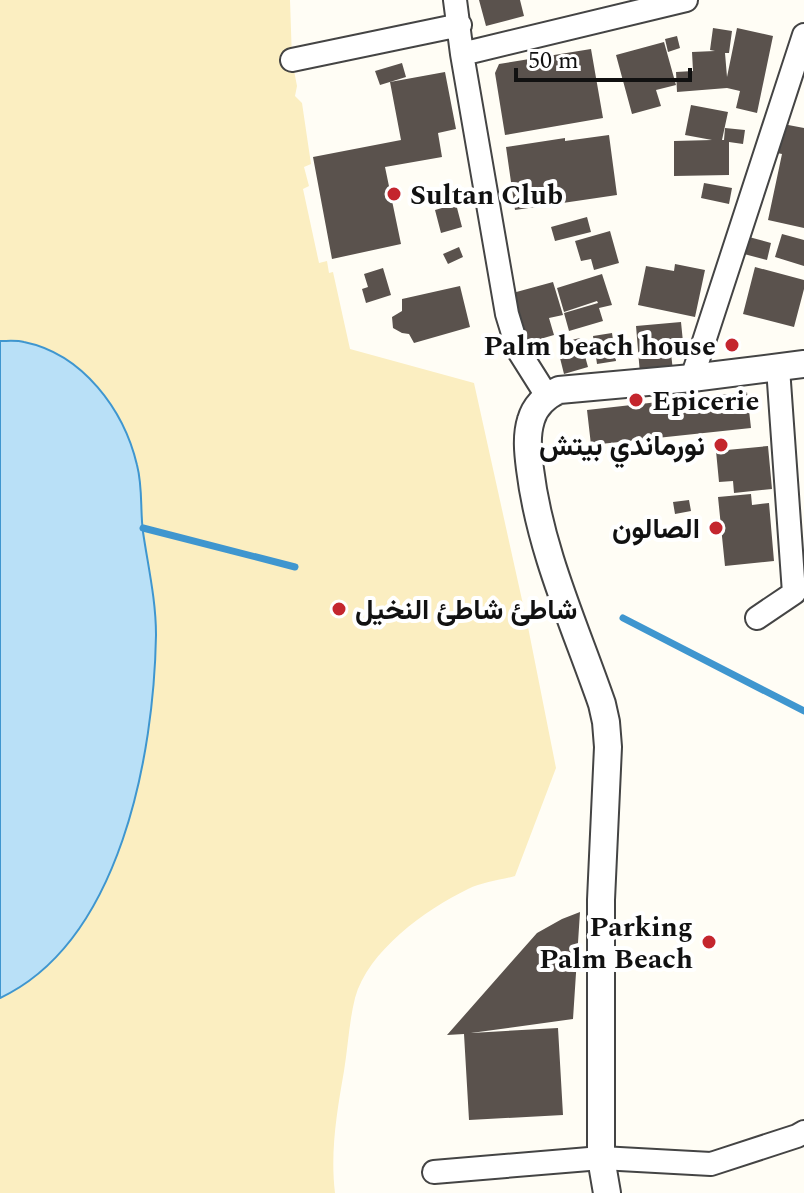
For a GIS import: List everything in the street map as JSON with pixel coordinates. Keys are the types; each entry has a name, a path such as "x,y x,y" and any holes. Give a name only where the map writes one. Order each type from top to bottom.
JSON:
{"street":[{"path":"455,0 507,314 518,350 547,396"},
{"path":"462,54 686,0"},
{"path":"292,60 460,25"},
{"path":"692,378 804,35"},
{"path":"607,1193 601,1158 601,900 608,747 606,722 539,524 531,479 528,436 531,418 547,396 573,387 692,378 804,364"},
{"path":"757,618 794,593 778,368"},
{"path":"434,1172 601,1158 711,1164 804,1132"}],"sand":[{"name":"شاطئ شاطئ النخيل","path":"0,0 290,0 292,60 297,86 295,96 302,103 311,164 304,167 309,186 303,189 319,263 327,261 329,273 333,272 350,349 474,383 556,768 515,876 473,887 434,908 385,948 362,981 353,1007 337,1116 333,1162 335,1193 0,1193 0,998 41,971 75,934 102,889 123,840 138,787 148,734 156,635 139,474 122,424 98,387 65,359 45,348 24,342 0,341"}],"water":[{"path":"0,341 24,342 45,348 65,359 98,387 122,424 139,474 156,635 148,734 138,787 123,840 102,889 75,934 41,971 0,998"}],"building":[{"path":"479,0 520,0 524,16 486,26"},
{"path":"713,28 732,31 729,53 725,53 727,77 737,28 773,36 757,113 736,108 740,91 727,88 677,92 676,72 693,71 692,52 715,51 710,50"},
{"path":"677,36 680,48 668,52 665,39"},
{"path":"664,42 676,85 656,90 661,106 632,114 616,55"},
{"path":"591,49 603,118 505,135 495,73 499,64"},
{"path":"402,63 406,77 380,85 375,71"},
{"path":"445,72 456,129 438,133 442,157 385,167 401,244 332,259 313,157 401,140 390,82"},
{"path":"691,105 728,112 722,140 725,128 745,130 743,144 729,142 729,175 674,176 674,141 712,140 685,135"},
{"path":"783,124 804,128 804,228 768,220 782,154 777,153"},
{"path":"609,135 617,195 515,210 506,147"},
{"path":"704,183 732,188 729,204 701,198"},
{"path":"456,204 462,227 441,233 435,210"},
{"path":"587,217 591,232 555,241 551,227"},
{"path":"610,231 619,263 594,270 591,259 581,261 575,241"},
{"path":"782,234 804,240 804,266 775,257"},
{"path":"749,237 771,243 767,260 744,254"},
{"path":"459,247 463,257 448,264 443,254"},
{"path":"675,264 705,270 695,317 638,305 646,266 674,271"},
{"path":"755,267 804,280 794,327 743,314"},
{"path":"383,268 391,295 366,303 362,289 368,287 364,274"},
{"path":"602,274 612,305 599,308 603,321 569,331 564,313 598,303 564,312 557,288"},
{"path":"553,282 563,315 549,318 554,335 523,344 509,294"},
{"path":"460,286 470,327 414,343 409,334 393,328 392,317 402,311 402,299"},
{"path":"681,322 684,352 671,353 673,371 640,374 636,326"},
{"path":"612,333 616,361 597,364 593,336"},
{"path":"580,338 588,367 564,374 560,358 571,355 567,341"},
{"path":"747,392 751,428 591,445 587,410"},
{"path":"768,446 772,489 734,493 733,481 719,482 716,451"},
{"path":"751,494 752,505 769,503 774,561 725,566 718,497"},
{"path":"689,500 691,511 675,514 673,502"},
{"path":"580,912 573,1019 471,1033 558,1028 563,1115 469,1120 464,1034 447,1035 537,933"}],"waterway":[{"path":"143,528 295,567"},
{"path":"623,618 804,711"}],"place":[{"name":"Sultan Club","path":"394,194"},
{"name":"Palm beach house","path":"732,345"},
{"name":"Epicerie","path":"636,400"},
{"name":"نورماندي بيتش","path":"721,445"},
{"name":"الصالون","path":"716,528"},
{"name":"شاطئ شاطئ النخيل","path":"339,609"},
{"name":"Parking Palm Beach","path":"709,942"}]}
